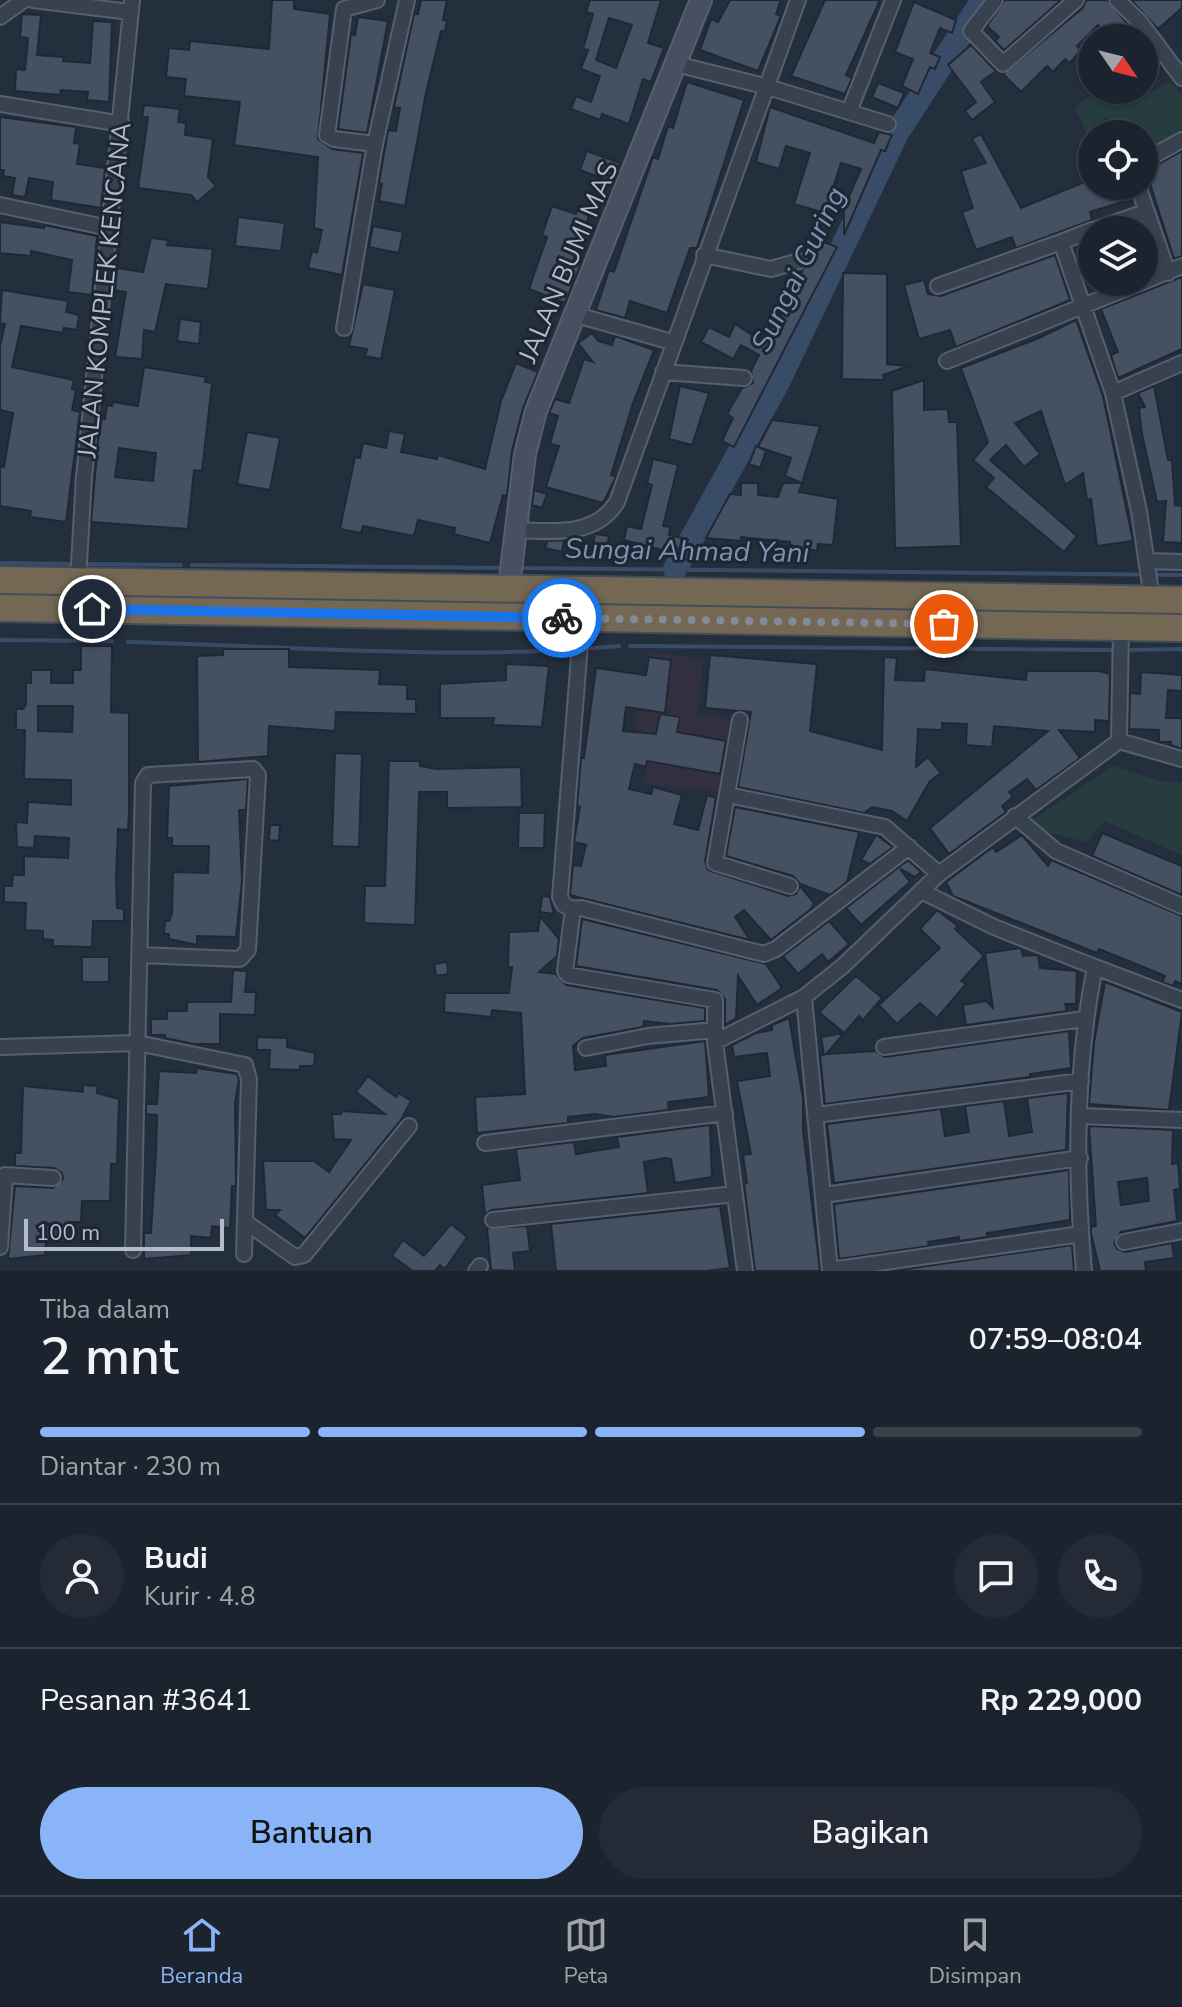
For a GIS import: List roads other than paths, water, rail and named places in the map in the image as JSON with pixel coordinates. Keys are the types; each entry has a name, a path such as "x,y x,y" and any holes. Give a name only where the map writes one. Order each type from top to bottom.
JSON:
{"highway":[{"path":"0,580 79,568 510,580 705,592 1182,600"},
{"path":"705,592 705,620"},
{"path":"736,621 737,592"},
{"path":"0,608 581,628 705,620 1121,631 1182,628"}],"street":[{"path":"0,17 24,0"},
{"path":"33,0 131,6"},
{"path":"375,144 334,139 327,135 344,9 377,0"},
{"path":"344,328 375,144 407,0"},
{"name":"JALAN BUMI MAS","path":"510,580 525,454 536,411 701,0"},
{"path":"514,530 563,532 592,525 610,514 798,0"},
{"path":"849,112 893,0"},
{"path":"995,0 971,31 1003,64 1076,0"},
{"path":"1117,0 1140,22 1182,78"},
{"name":"JALAN KOMPLEK KENCANA","path":"79,568 131,6"},
{"path":"676,64 768,87 888,124"},
{"path":"0,104 122,124"},
{"path":"1158,153 1182,140"},
{"path":"947,361 1175,270 1142,200"},
{"path":"0,205 109,228"},
{"path":"1133,216 1145,212"},
{"path":"938,286 1078,235"},
{"path":"1061,242 1113,393 1152,599"},
{"path":"704,255 771,269 799,261"},
{"path":"573,314 672,342"},
{"path":"1113,393 1182,363"},
{"path":"663,372 744,378"},
{"path":"1147,561 1182,562"},
{"path":"581,628 560,897 564,905 764,954 776,949 909,847"},
{"path":"1119,741 1121,631"},
{"path":"740,720 715,863 790,886"},
{"path":"1119,741 1182,759"},
{"path":"586,1048 715,1036 804,997 843,966 939,874 1119,741"},
{"path":"133,1250 137,1043 145,777 253,769 258,775 248,950 240,959 140,955"},
{"path":"728,795 885,827 939,874"},
{"path":"1015,816 1070,859 1182,906"},
{"path":"921,891 994,927 1182,1000"},
{"path":"573,909 566,974 715,1000 715,1036 745,1271"},
{"path":"1084,1271 1081,1234 1081,1081 1084,1019 1095,967"},
{"path":"804,997 830,1271 1081,1234"},
{"path":"884,1047 1084,1019"},
{"path":"0,1047 137,1043 245,1065 249,1079 244,1254"},
{"path":"816,1115 1081,1081"},
{"path":"485,1143 725,1113"},
{"path":"1080,1116 1182,1120"},
{"path":"247,1223 295,1257 304,1255 409,1126"},
{"path":"824,1195 1080,1158"},
{"path":"0,1247 5,1175 53,1178"},
{"path":"493,1220 735,1194"},
{"path":"1124,1242 1182,1231"}],"waterway":[{"name":"Sungai Guring","path":"675,569 777,384 897,133 983,0"},
{"name":"Sungai Ahmad Yani","path":"0,563 74,564"},
{"name":"Sungai Ahmad Yani","path":"82,564 181,565"},
{"name":"Sungai Ahmad Yani","path":"192,565 506,568"},
{"name":"Sungai Ahmad Yani","path":"518,568 1182,575"},
{"name":"Sungai Ahmad Yani","path":"0,640 112,641"},
{"name":"Sungai Ahmad Yani","path":"128,642 435,652 619,646"},
{"name":"Sungai Ahmad Yani","path":"630,646 1115,650"},
{"name":"Sungai Ahmad Yani","path":"1124,650 1182,649"}]}
